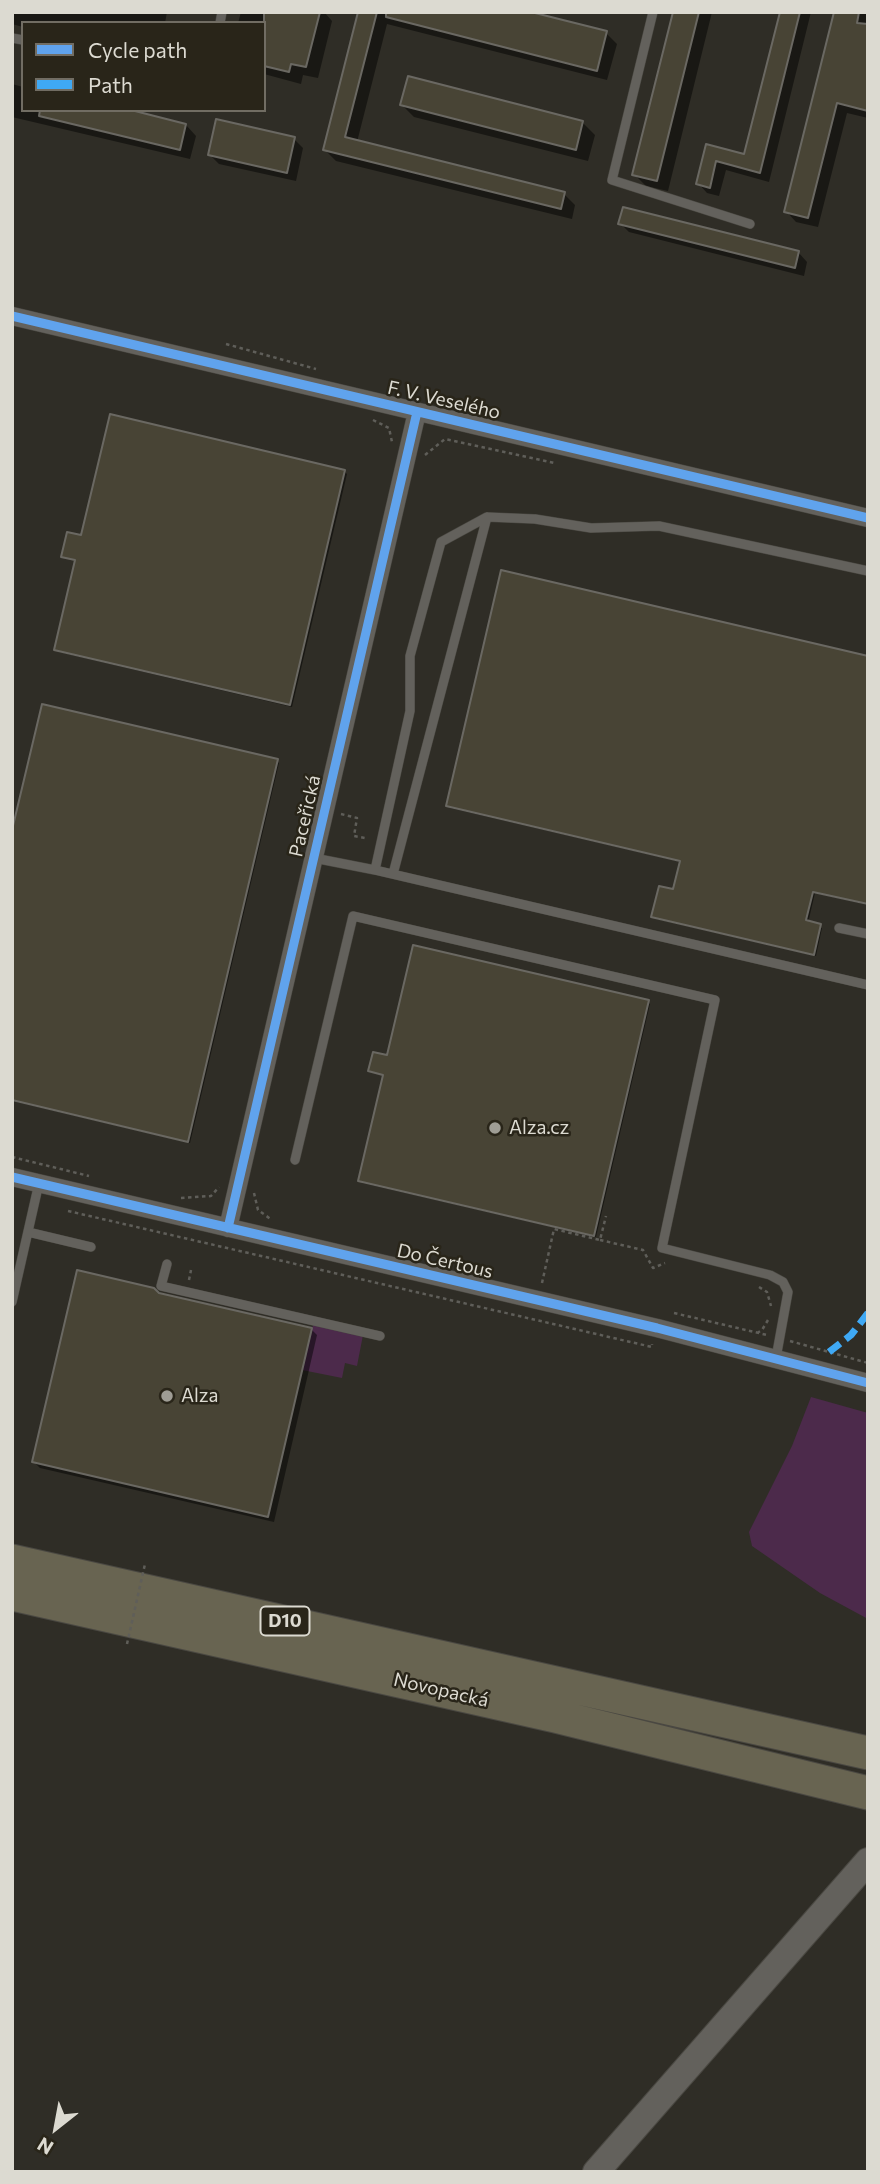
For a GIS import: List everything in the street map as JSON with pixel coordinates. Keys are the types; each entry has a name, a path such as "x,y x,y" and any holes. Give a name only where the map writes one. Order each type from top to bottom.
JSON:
{"highway":[{"name":"Novopacká","path":"12,1561 868,1753"},
{"name":"Novopacká","path":"12,1594 555,1716 868,1793"}],"street":[{"name":"F. V. Veselého","path":"12,316 868,518"},
{"name":"Paceřická","path":"228,1228 417,412"},
{"name":"Do Čertous","path":"12,1177 657,1328 868,1383"},
{"path":"602,2170 868,1861"}],"lane":[{"path":"653,12 612,180 750,224"},
{"path":"375,870 410,711 410,656 442,542 487,517 535,519 591,528 659,526 868,571"},
{"path":"393,874 487,517"},
{"path":"314,858 868,985"},
{"path":"295,1160 353,916 715,1000 662,1248 770,1275 783,1282 789,1292 776,1358"},
{"path":"839,928 868,934"},
{"path":"12,1302 39,1183"},
{"path":"28,1232 91,1247"},
{"path":"167,1264 161,1286 380,1336"}],"path":[{"path":"374,421 389,428 394,450 424,456 445,439 554,463"},
{"path":"341,814 357,818 354,836 365,838"},
{"path":"12,1157 91,1176"},
{"path":"169,1195 182,1198 211,1196 222,1184 254,1192 258,1210 273,1220"},
{"path":"68,1211 652,1347 657,1328"},
{"path":"600,1240 606,1216"},
{"path":"542,1283 555,1229 643,1250 653,1268 665,1263"},
{"path":"753,1284 767,1292 771,1307"},
{"path":"673,1313 868,1363"},
{"path":"756,1333 767,1324 769,1317"},
{"path":"127,1644 145,1564"}],"shaded area":[{"path":"313,1325 363,1335 357,1366 345,1363 342,1378 302,1370"},
{"path":"811,1397 868,1413 868,1619 820,1593 752,1546 749,1532 792,1446"}],"building":[{"path":"264,12 320,12 306,67 291,64 289,72 266,66"},
{"path":"358,12 377,12 345,137 565,192 561,209 323,150"},
{"path":"386,12 531,12 607,31 597,71 386,17"},
{"path":"673,12 699,12 657,181 632,175"},
{"path":"780,12 800,12 760,173 716,161 710,188 696,184 706,144 744,154"},
{"path":"834,12 859,12 857,23 868,24 868,111 837,103 808,218 784,212"},
{"path":"408,76 583,121 576,150 400,105"},
{"path":"40,112 139,112 186,124 180,150 39,116"},
{"path":"216,119 295,137 287,173 208,155"},
{"path":"623,207 799,251 795,268 618,224"},
{"path":"110,414 345,470 290,705 54,650 75,560 61,557 67,532 81,535"},
{"path":"501,570 868,656 868,904 813,892 806,920 821,924 814,955 651,917 659,886 673,889 680,861 446,806"},
{"path":"42,704 278,759 188,1142 12,1100 12,830"},
{"name":"Alza.cz","path":"413,945 649,1000 594,1236 358,1181 383,1075 368,1071 373,1052 387,1055"},
{"path":"77,1270 154,1288 159,1293 312,1328 268,1517 32,1462"}],"marked path":[{"path":"829,1352 851,1335 868,1313"}],"cycle path":[{"path":"12,316 868,518"},
{"path":"228,1228 417,412"},
{"path":"12,1177 657,1328 868,1383"}],"place":[{"name":"Alza.cz","path":"495,1128"},
{"name":"Alza","path":"167,1396"}]}
